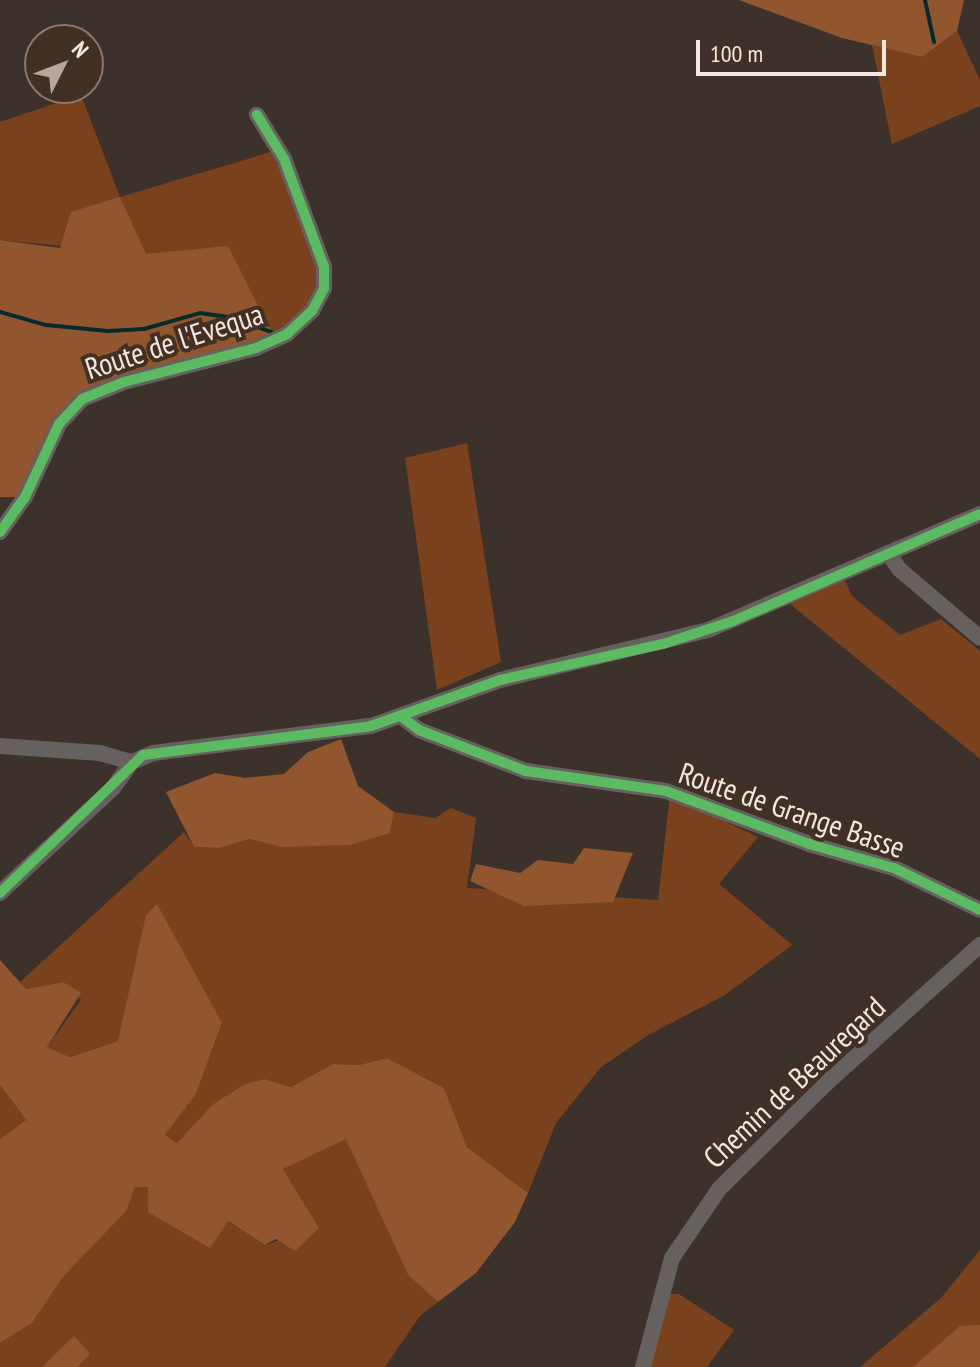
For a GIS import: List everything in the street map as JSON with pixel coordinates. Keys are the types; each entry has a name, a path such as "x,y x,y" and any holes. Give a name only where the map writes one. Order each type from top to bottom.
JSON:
{"street":[{"name":"Route de l'Evequa","path":"0,532 25,497 59,424 82,399 124,382 256,348 287,334 312,311 324,288 324,267 284,159 257,115"},
{"path":"0,893 113,788 132,762 153,753 345,731 402,717 500,680 708,630 980,514"},
{"path":"888,553 899,569 980,638"},
{"name":"Route de Grange Basse","path":"402,717 419,730 526,771 666,791 809,844 894,868 980,910"},
{"path":"0,746 100,753 132,762"},
{"name":"Chemin de Beauregard","path":"643,1367 672,1258 719,1189 830,1080 980,945"}],"shaded area":[{"path":"739,0 964,0 957,31 922,57 842,38"},
{"path":"957,31 980,80 980,106 892,144 872,45 922,57"},
{"path":"54,104 84,104 120,197 274,151 321,276 307,312 273,335 145,254 0,240 0,122"},
{"path":"120,197 146,254 228,246 273,335 79,397 16,497 0,497 0,240 60,248 71,212"},
{"path":"467,443 501,662 437,690 405,458"},
{"path":"844,578 852,596 900,635 941,619 980,651 980,759 790,604"},
{"path":"341,739 358,786 394,812 390,833 350,845 280,847 250,839 220,848 194,847 166,792 215,773 245,778 284,774 308,752"},
{"path":"670,795 758,837 719,884 792,945 725,995 650,1034 601,1067 556,1123 528,1193 467,1147 444,1088 387,1058 359,1065 333,1064 291,1087 265,1079 212,1105 177,1143 165,1135 196,1094 222,1023 128,1008 118,1041 70,1057 47,1047 81,1000 63,982 26,989 20,982 184,832 194,847 220,848 250,839 280,847 390,833 394,812 435,818 451,808 476,818 467,888 658,900"},
{"path":"584,848 633,853 613,902 524,906 470,881 476,864 520,873 538,860 573,864"},
{"path":"157,904 222,1023 196,1094 165,1135 177,1143 212,1105 245,1084 265,1079 291,1087 333,1064 359,1065 387,1058 444,1088 467,1147 528,1193 515,1222 476,1273 438,1302 408,1275 346,1139 283,1169 319,1228 295,1251 276,1239 265,1245 228,1221 210,1248 148,1212 148,1187 135,1187 126,1211 63,1277 32,1323 0,1343 0,1139 26,1120 0,1085 0,960 26,989 63,982 81,993 47,1047 70,1057 118,1041 146,915"},
{"path":"0,1085 26,1120 0,1139"},
{"path":"346,1138 408,1275 438,1302 420,1316 385,1367 78,1367 89,1354 74,1337 42,1367 0,1367 0,1343 32,1323 63,1277 125,1211 135,1187 149,1187 210,1248 227,1221 265,1245 319,1228 283,1169"},
{"path":"980,1250 980,1367 860,1367 941,1298"},
{"path":"664,1294 679,1294 734,1330 707,1367 648,1367"},
{"path":"980,1325 980,1367 913,1367 960,1326"},
{"path":"74,1336 90,1354 78,1367 42,1367"}],"waterway":[{"path":"925,0 934,42"},
{"path":"0,312 46,325 108,331 144,329 200,313 230,317 274,333"}],"cycle path":[{"path":"0,532 25,497 59,424 82,399 124,382 256,348 287,334 312,311 324,288 324,267 284,159 257,115"},
{"path":"0,893 143,755 371,726 500,680 663,644 733,621 980,514"},
{"path":"402,717 419,730 526,771 666,791 809,844 894,868 980,910"}]}
